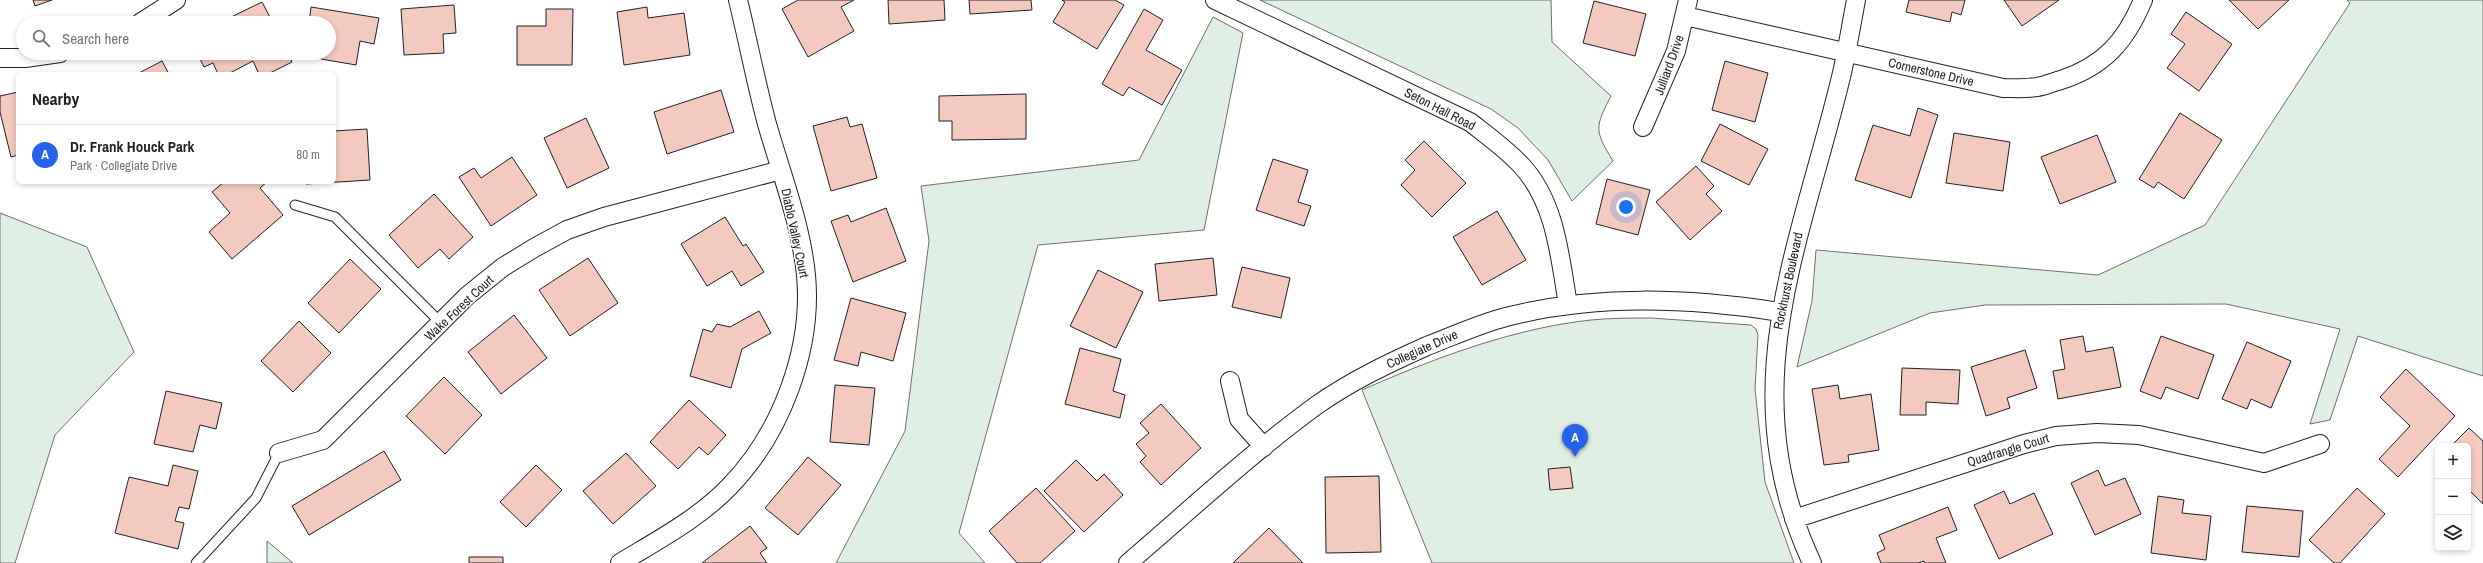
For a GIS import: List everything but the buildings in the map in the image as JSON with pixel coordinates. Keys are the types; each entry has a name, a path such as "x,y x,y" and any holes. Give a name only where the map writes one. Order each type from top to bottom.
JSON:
{"street":[{"path":"151,16 176,0"},
{"name":"Diablo Valley Court","path":"620,563 675,530 704,510 730,486 750,463 770,433 787,398 799,361 804,328 806,276 738,0"},
{"name":"Seton Hall Road","path":"1215,0 1470,122 1498,142 1523,166 1539,191 1545,204 1558,247 1568,305"},
{"name":"Rockhurst Boulevard","path":"1812,563 1794,519 1781,466 1775,424 1774,373 1780,312 1799,229 1846,53 1856,0"},
{"name":"Cornerstone Drive","path":"1686,8 1846,53 2003,88 2038,87 2068,78 2094,66 2120,42 2133,25 2143,0"},
{"name":"Julliard Drive","path":"1644,127 1676,51 1686,8"},
{"path":"0,58 16,57"},
{"name":"Wake Forest Court","path":"279,453 323,440 467,296 503,267 568,230 604,217 781,170"},
{"name":"Collegiate Drive","path":"1128,563 1264,447 1318,405 1358,379 1406,355 1461,332 1506,317 1568,305 1617,300 1680,300 1780,312"},
{"path":"1230,381 1239,419 1264,447"},
{"name":"Quadrangle Court","path":"1794,519 2024,444 2056,436 2098,433 2139,435 2264,463 2320,444"}],"lane":[{"path":"296,205 335,217 441,323"},
{"path":"196,563 256,498 279,453"}],"green space":[{"path":"1260,0 1551,0 1552,42 1611,96 1602,115 1599,128 1602,142 1613,161 1572,201 1548,160 1518,128 1491,109"},
{"path":"2347,0 2483,0 2483,376 2358,336 2330,420 2310,424 2340,329 2226,304 1985,305 1930,313 1797,367 1812,301 1816,250 2098,275 2205,225 2350,3"},
{"path":"1213,17 1243,33 1204,230 1038,245 959,533 985,563 836,563 905,431 929,241 921,186 1139,160"},
{"path":"0,213 87,247 134,352 55,435 15,563 0,563"},
{"path":"1614,318 1651,318 1751,325 1756,329 1758,335 1755,389 1765,482 1794,563 1432,563 1362,390 1445,356 1503,337 1562,324 1591,320"},
{"path":"267,541 293,563 267,563"}],"place":[{"name":"Dr. Frank Houck Park","path":"1575,457"}]}
